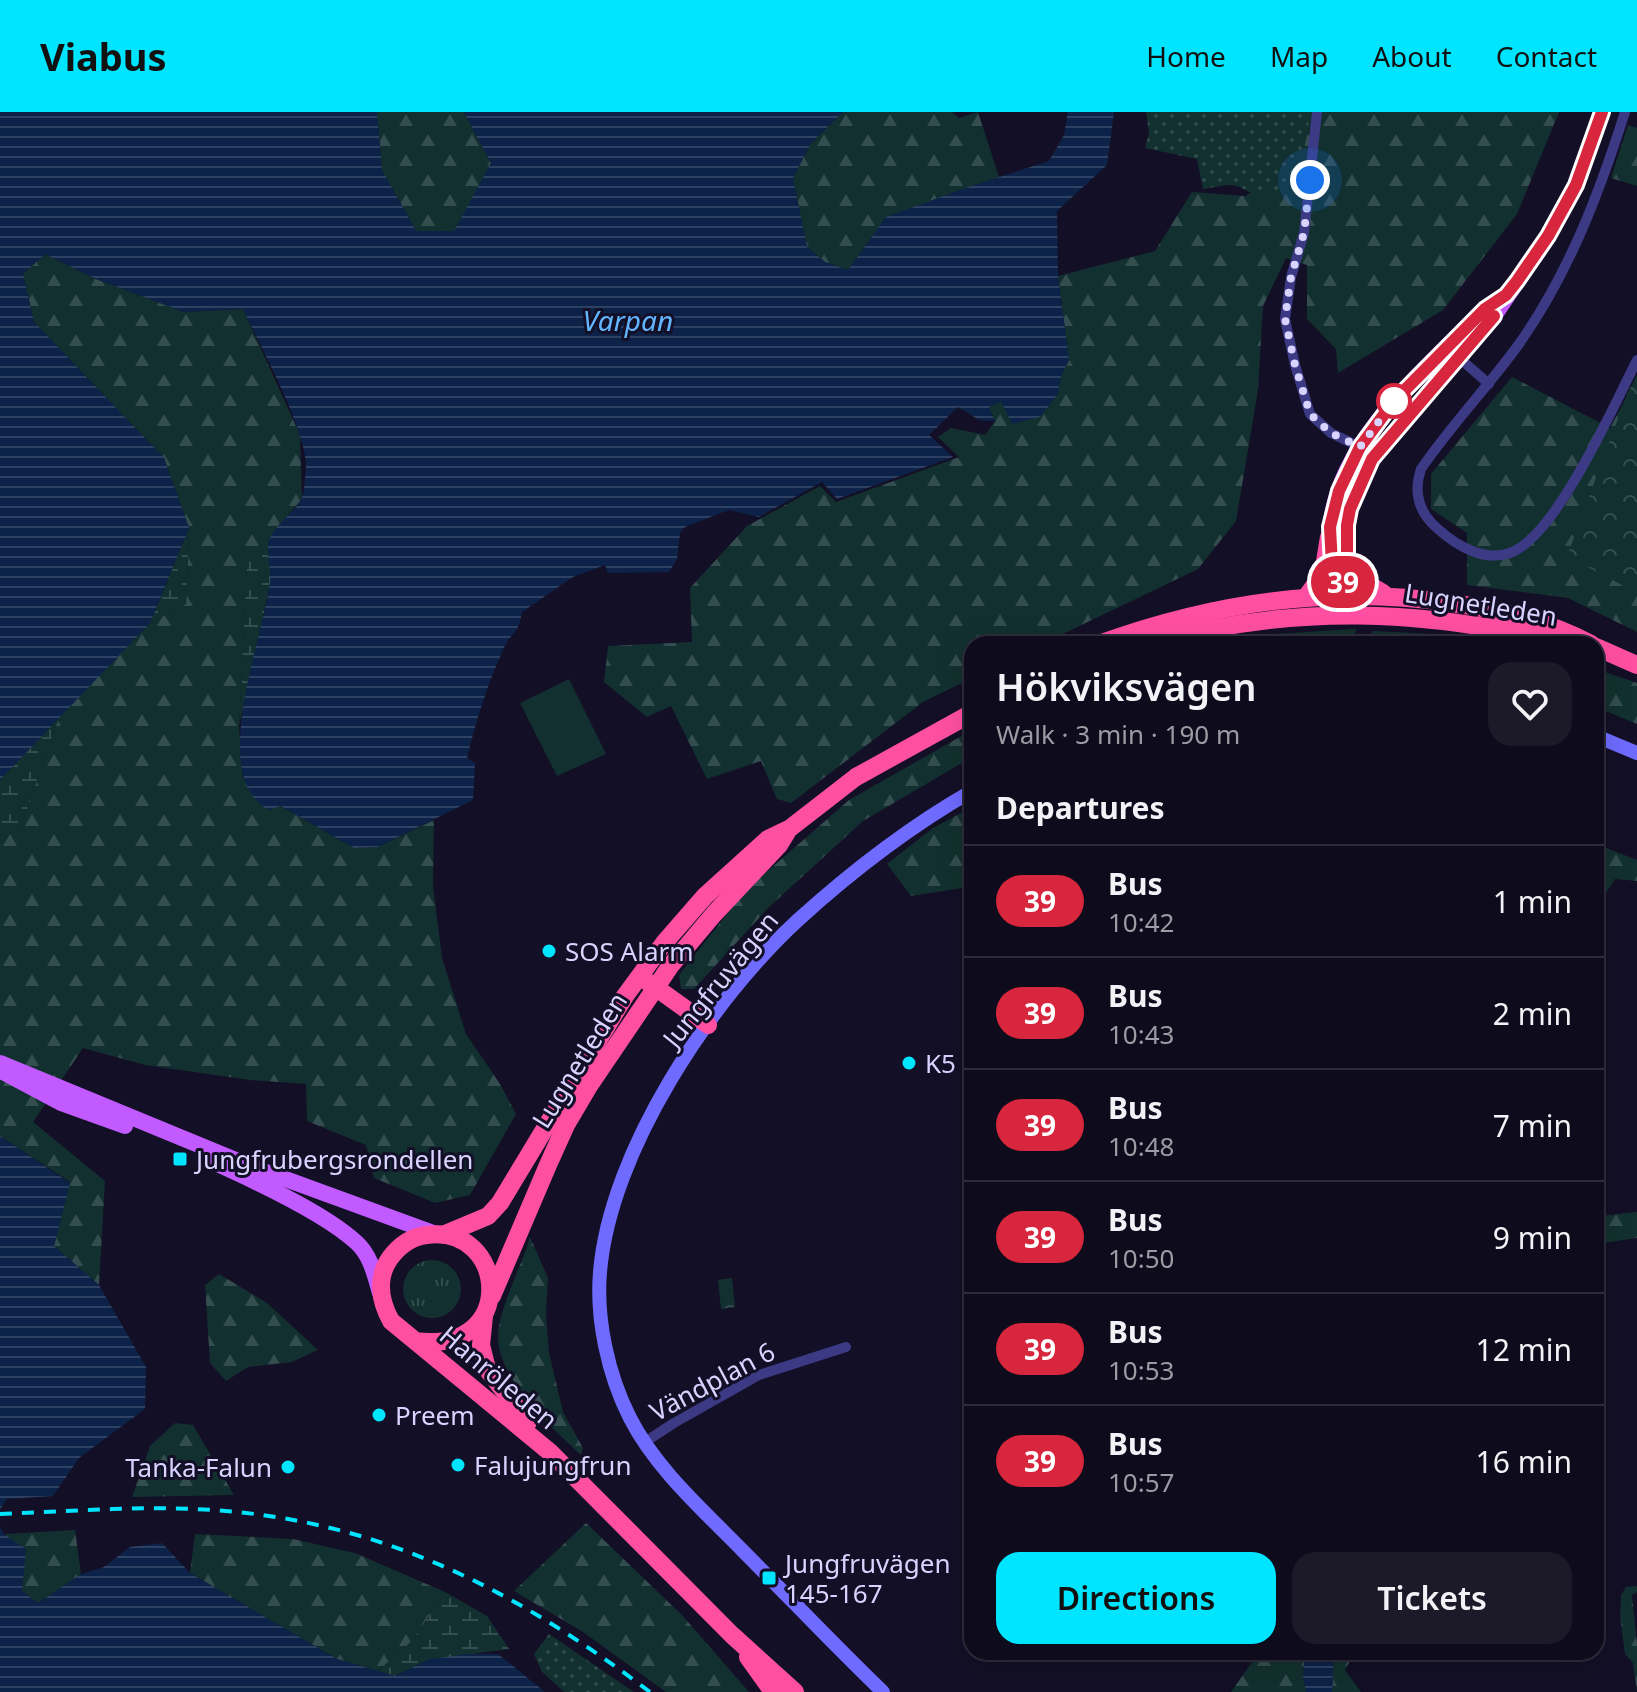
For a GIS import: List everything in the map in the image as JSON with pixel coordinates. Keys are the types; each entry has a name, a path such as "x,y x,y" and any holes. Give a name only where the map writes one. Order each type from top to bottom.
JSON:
{"highway":[{"path":"1306,597 1323,574 1329,537"},
{"path":"1347,572 1385,595"},
{"path":"1339,594 1340,614"},
{"name":"Lugnetleden","path":"1124,636 1202,611 1339,594 1435,600 1505,612 1561,628 1575,636"},
{"name":"Lugnetleden","path":"1186,636 1253,621 1340,614 1446,620 1527,636"},
{"name":"Lugnetleden","path":"1604,651 1637,665"},
{"name":"Lugnetleden","path":"441,1234 488,1216 500,1203 639,976 705,896 768,839 789,829 856,777 964,717"},
{"name":"Lugnetleden","path":"486,1312 566,1125 655,987 714,914 779,845 789,829"},
{"path":"639,976 708,1025"},
{"path":"441,1234 460,1240 473,1249 483,1261 491,1292 486,1312 471,1331 455,1340 437,1344 415,1341 391,1321 380,1294 382,1276 389,1259 402,1245 418,1236 441,1234"},
{"name":"Hanröleden","path":"486,1312 481,1345 487,1369 551,1453"},
{"name":"Hanröleden","path":"415,1341 551,1453 732,1635 795,1692"},
{"name":"Hanröleden","path":"732,1635 773,1692"}],"main road":[{"path":"1339,594 1347,572 1347,525 1359,484 1375,455 1452,352 1485,309 1506,295 1548,236 1576,185 1602,112"},
{"path":"1339,594 1329,537 1339,491 1360,447 1394,401 1452,352"},
{"path":"1360,447 1375,455"},
{"path":"0,1063 250,1166 441,1234"},
{"path":"0,1070 61,1103 219,1165 309,1210 358,1244 371,1263 380,1294"}],"street":[{"path":"1317,112 1304,233 1291,277 1285,319 1310,414 1331,433 1360,447"},
{"path":"1625,112 1580,239 1533,321 1489,384 1421,469 1418,503 1434,526 1467,549 1493,556 1514,552 1526,545 1544,527 1580,469 1637,360"},
{"path":"1452,352 1489,384"},
{"path":"1604,739 1637,753"},
{"name":"Jungfruvägen","path":"883,1692 702,1509 645,1442 622,1402 604,1334 600,1272 618,1195 641,1138 681,1062 708,1025 798,920 900,836 964,796"},
{"name":"Vändplan 6","path":"645,1442 759,1375 846,1347"}],"green space":[{"path":"377,112 464,112 491,163 455,231 416,231 382,170"},
{"path":"843,112 952,112 959,118 978,112 999,177 886,217 848,270 825,262 807,247 793,178 811,143"},
{"path":"1146,112 1308,112 1300,174 1278,189 1260,195 1233,185 1203,189 1197,159 1145,148 1149,133"},
{"path":"1298,112 1559,112 1517,214 1443,310 1338,373 1336,349 1307,319 1307,265 1286,258 1263,306 1258,390 1236,521 1198,569 1059,636 964,636 964,682 923,702 791,803 777,799 761,761 707,779 671,706 647,717 604,682 608,646 692,642 690,588 747,526 820,486 836,502 959,457 938,437 951,428 985,435 995,421 989,407 1001,401 1058,394 1061,376 1069,360 1058,276 1155,251 1192,192 1245,196 1293,168"},
{"path":"1628,125 1637,128 1637,186 1611,178"},
{"path":"45,254 96,279 184,312 243,309 300,435 302,499 247,563 239,726 243,778 281,806 354,848 378,847 434,820 433,886 442,958 466,1034 516,1114 470,1195 435,1203 374,1178 366,1145 307,1121 306,1084 250,1080 145,1065 83,1048 33,1122 105,1181 99,1285 54,1246 70,1182 0,1136 0,843 22,823 59,717 150,623 186,604 189,528 164,458 34,322 23,274"},
{"path":"1637,375 1637,593 1567,556 1627,394"},
{"path":"1512,377 1610,428 1637,377 1637,632 1568,598 1467,585 1467,533 1431,509 1431,474"},
{"path":"280,524 268,543 271,580 239,726 247,562"},
{"path":"189,528 186,604 150,623"},
{"path":"1356,629 1354,636 1243,636"},
{"path":"1372,631 1460,636 1370,636"},
{"path":"1604,672 1637,683 1637,724 1604,710"},
{"path":"569,679 606,754 557,776 520,703"},
{"path":"59,717 22,823 0,843 0,780"},
{"path":"964,735 964,762 863,821 768,908 694,989 681,989 679,975 746,890 849,800"},
{"path":"964,811 964,888 911,896 887,864 933,828"},
{"path":"1604,847 1637,860 1637,881 1615,879 1604,896"},
{"path":"1637,1212 1637,1238 1604,1243 1604,1215"},
{"path":"530,1237 548,1278 546,1316 549,1353 563,1412 583,1448 581,1455 529,1402 500,1353 498,1337 502,1314"},
{"path":"432,1260 443,1262 452,1269 459,1278 459,1300 452,1309 443,1316 432,1318 421,1316 412,1309 405,1300 403,1289 405,1278 412,1269 421,1262"},
{"path":"219,1274 267,1303 318,1350 292,1362 248,1367 226,1381 210,1363 205,1285"},
{"path":"732,1278 735,1307 721,1309 718,1280"},
{"path":"175,1423 193,1425 234,1495 132,1497 150,1446"},
{"path":"586,1523 682,1615 749,1692 666,1692 583,1632 514,1591"},
{"path":"75,1530 81,1574 38,1603 22,1591 4,1534"},
{"path":"195,1534 293,1539 355,1553 445,1592 412,1641 378,1671 337,1659 190,1573"},
{"path":"1637,1586 1637,1592 1632,1595 1637,1644 1637,1692 1633,1663 1625,1654 1620,1616 1621,1595 1626,1587"},
{"path":"445,1592 487,1616 509,1649 427,1660 395,1676 378,1671 412,1641"},
{"path":"549,1634 634,1692 564,1692 542,1672 534,1654"},
{"path":"1253,1660 1304,1660 1306,1692 1231,1692"},
{"path":"1334,1660 1351,1660 1345,1670 1361,1692 1332,1692"}],"water":[{"name":"Varpan","path":"0,112 377,112 382,170 416,231 454,231 491,163 464,112 843,112 811,143 793,178 807,247 825,262 848,270 886,217 1049,161 1064,135 1068,112 1114,112 1107,165 1057,211 1058,276 1069,360 1061,376 1058,394 1040,417 1012,424 1001,401 989,407 995,421 979,420 958,407 929,435 953,457 837,499 822,482 759,517 729,510 685,527 680,533 677,559 669,572 608,573 605,565 573,577 522,612 516,630 503,650 482,703 467,758 475,763 473,800 378,847 354,848 281,806 269,810 251,793 242,768 240,738 244,704 270,582 268,546 277,528 302,499 306,466 291,410 243,309 184,312 96,279 45,254 23,274 34,322 164,458 189,528 150,623 0,780"},
{"path":"0,1136 70,1183 54,1246 99,1285 146,1367 145,1409 79,1458 53,1496 7,1499 0,1510"},
{"path":"0,1527 4,1534 26,1549 22,1591 38,1603 81,1574 104,1567 130,1547 162,1543 190,1573 337,1659 395,1676 427,1660 465,1654 498,1654 545,1692 0,1692"},
{"path":"1304,1660 1334,1660 1332,1692 1306,1692"}],"railway":[{"path":"0,1514 118,1509 208,1510 295,1520 351,1533 456,1572 506,1597 602,1657 650,1692"}],"bus line":[{"name":"39","path":"1494,316 1372,459 1350,509 1347,572 1339,594 1332,565 1330,527 1339,491 1360,447 1394,401 1517,281 1548,236 1576,185 1602,112"}],"place":[{"name":"SOS Alarm","path":"549,951"},
{"name":"K5","path":"909,1063"},
{"name":"Jungfrubergsrondellen","path":"180,1159"},
{"name":"Preem","path":"379,1415"},
{"name":"Falujungfrun","path":"458,1465"},
{"name":"Tanka-Falun","path":"288,1467"},
{"name":"Jungfruvägen 145-167","path":"769,1578"}],"route":[{"path":"1310,180 1304,233 1291,277 1285,319 1310,414 1323,428 1360,447 1394,401"}]}
